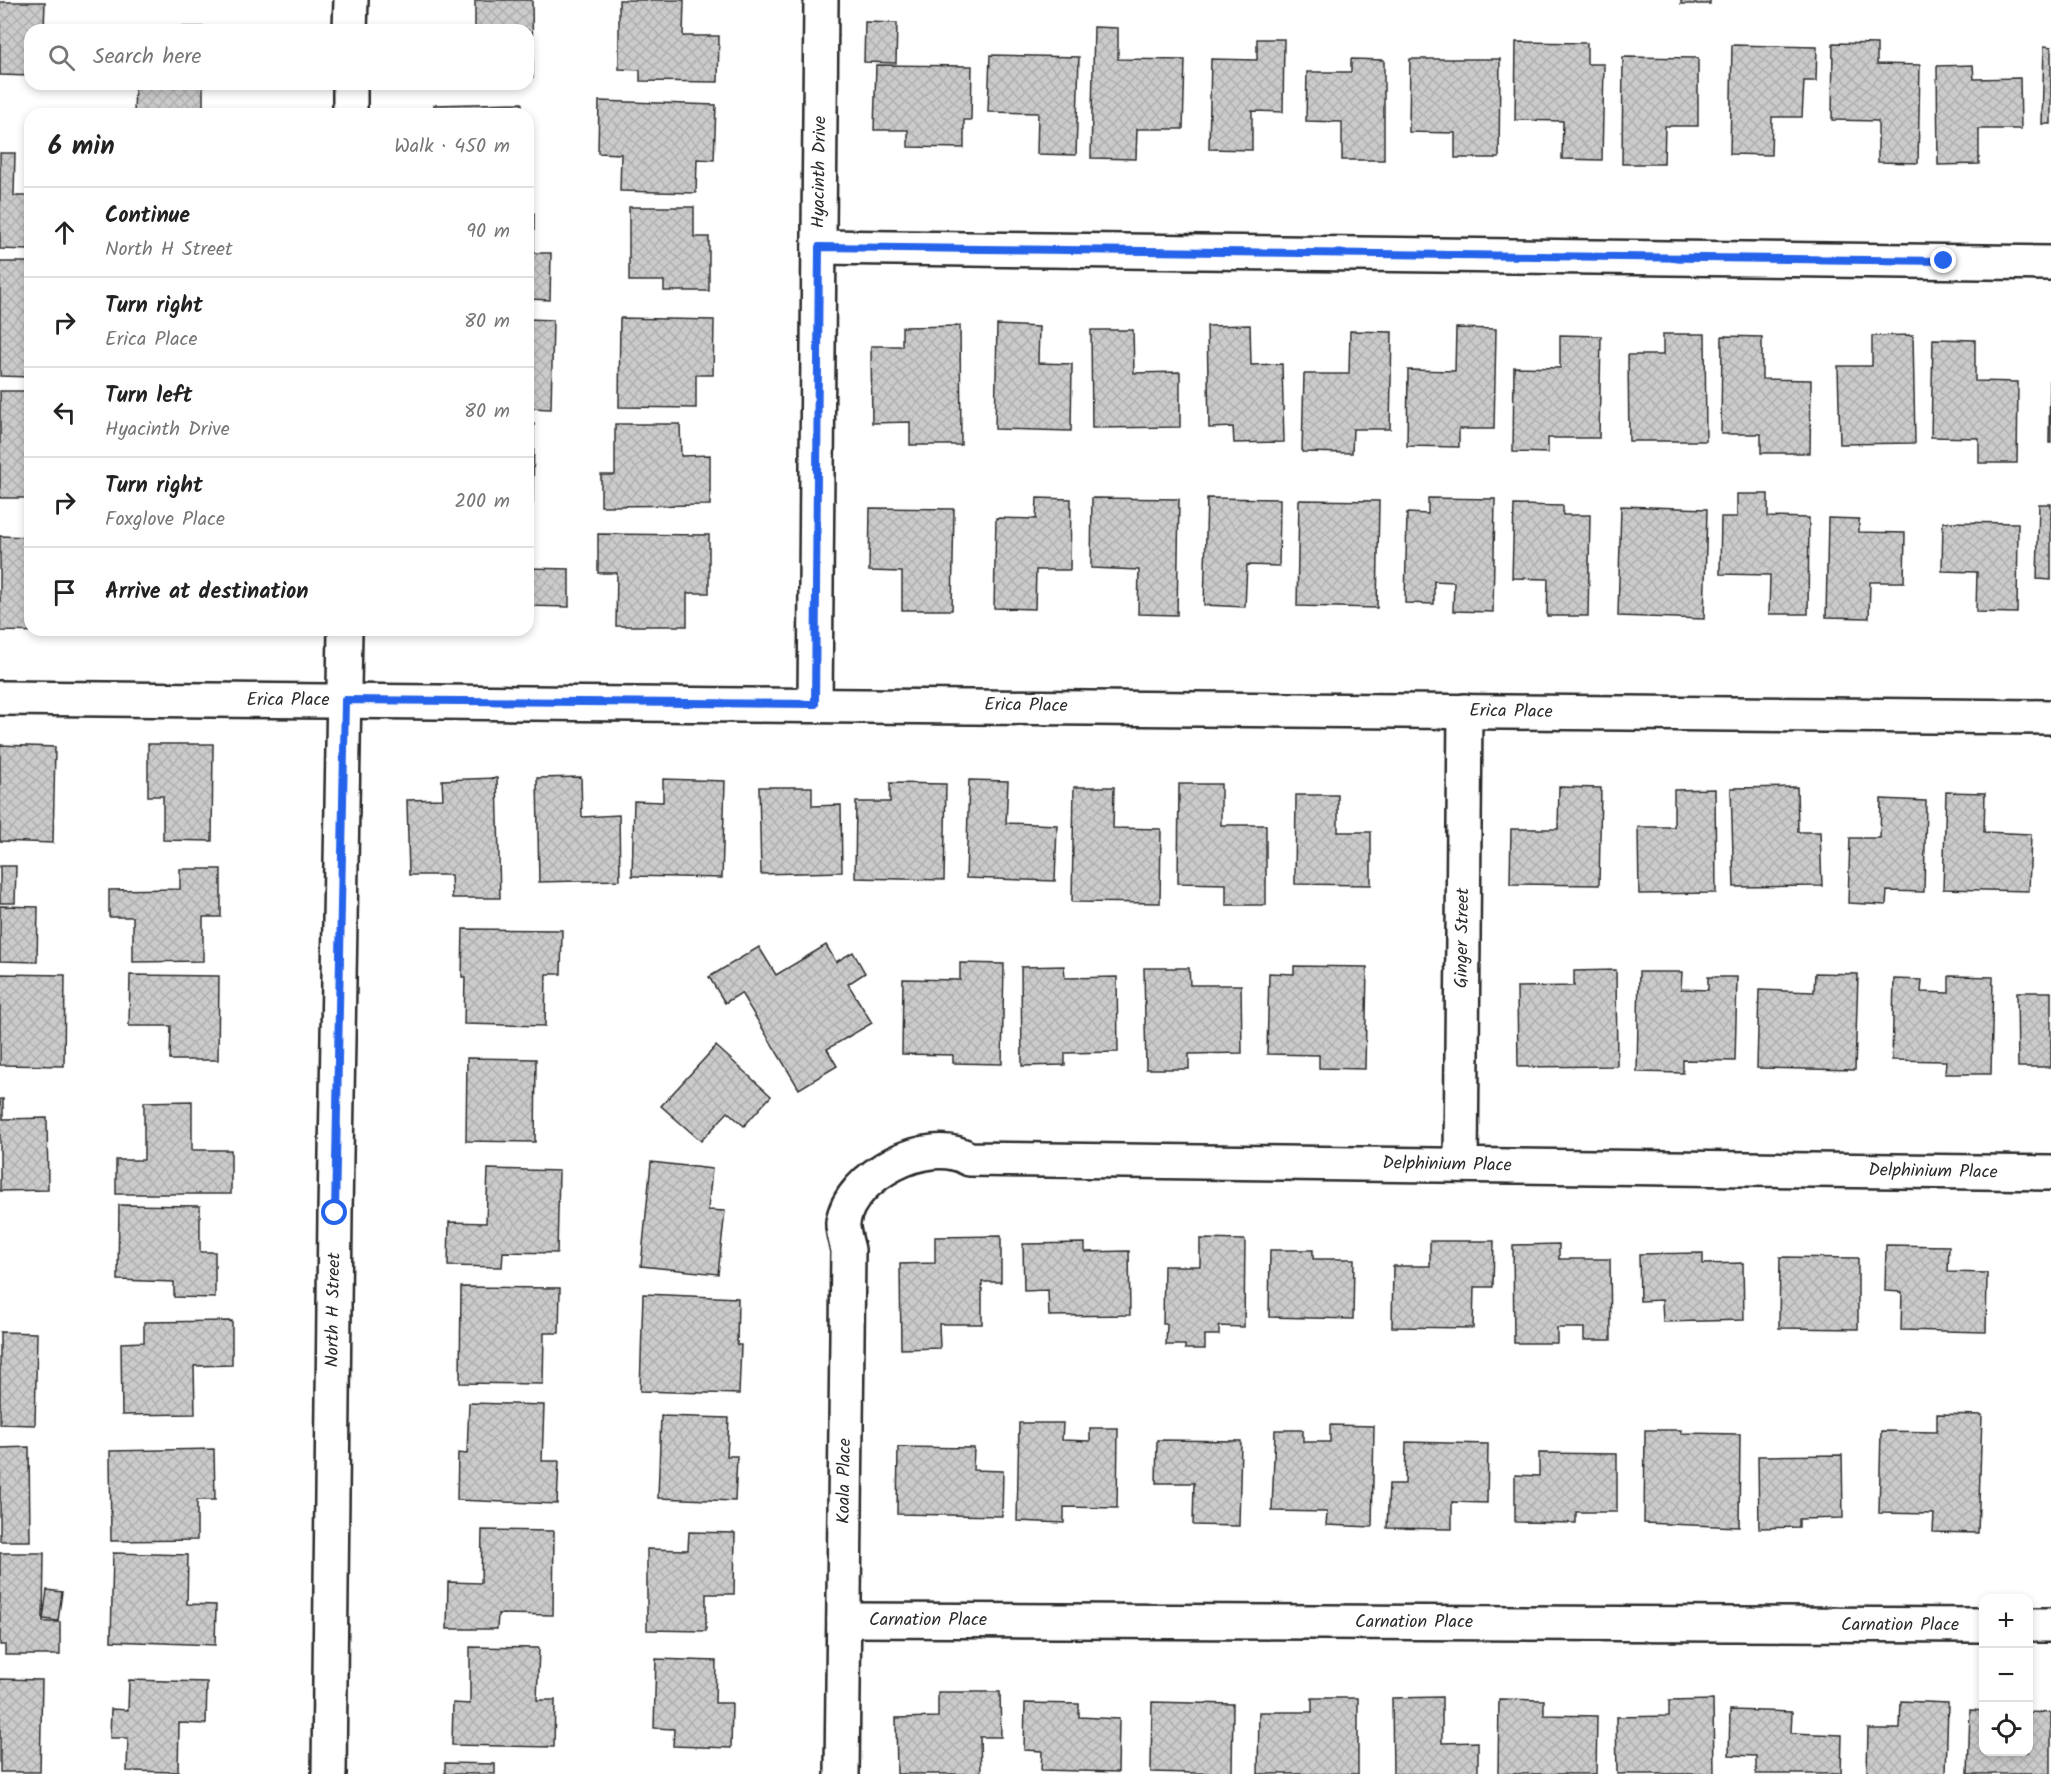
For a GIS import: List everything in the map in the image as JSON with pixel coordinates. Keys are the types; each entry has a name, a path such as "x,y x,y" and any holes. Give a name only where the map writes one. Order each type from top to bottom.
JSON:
{"street":[{"path":"350,24 351,0"},
{"name":"Hyacinth Drive","path":"815,704 821,0"},
{"path":"350,90 350,108"},
{"path":"819,247 2051,263"},
{"name":"North H Street","path":"329,1774 335,1213 345,636"},
{"name":"Erica Place","path":"0,698 2051,717"},
{"name":"Ginger Street","path":"1461,1166 1465,711"},
{"name":"Delphinium Place","path":"858,1193 868,1181 888,1167 909,1156 935,1151 959,1153 969,1159 2051,1173"},
{"name":"Koala Place","path":"842,1774 848,1250 842,1224 847,1208 858,1193"},
{"name":"Carnation Place","path":"844,1620 1979,1625"},
{"path":"2033,1625 2051,1625"}],"building":[{"path":"475,0 532,0 532,24 475,24"},
{"path":"619,0 684,0 683,36 719,36 718,82 640,81 640,70 619,69"},
{"path":"1681,0 1710,0 1710,4 1681,4"},
{"path":"0,2 45,2 44,24 24,24 24,76 0,75"},
{"path":"865,22 897,23 896,63 864,62"},
{"path":"1094,27 1118,28 1118,59 1185,60 1183,129 1137,129 1136,159 1091,158"},
{"path":"1257,39 1284,39 1283,112 1252,111 1252,150 1209,149 1211,59 1257,60"},
{"path":"1516,42 1587,43 1587,64 1604,64 1602,160 1562,159 1563,121 1515,120"},
{"path":"1833,43 1877,44 1877,64 1920,65 1918,163 1878,162 1878,121 1832,120"},
{"path":"1732,45 1817,47 1816,81 1804,81 1802,117 1772,117 1771,155 1730,154"},
{"path":"2044,46 2051,47 2051,124 2042,124"},
{"path":"990,55 1079,57 1076,155 1037,154 1038,113 988,112"},
{"path":"1623,57 1698,58 1698,126 1665,126 1664,164 1622,164"},
{"path":"1351,59 1384,60 1384,160 1342,160 1342,122 1306,121 1307,72 1351,72"},
{"path":"1410,59 1500,59 1499,158 1455,158 1455,133 1409,132"},
{"path":"876,65 972,66 971,120 964,120 964,148 908,147 908,130 874,130"},
{"path":"1973,65 1974,79 2020,78 2021,129 1979,129 1979,164 1938,165 1937,66"},
{"path":"135,90 203,90 203,108 134,108"},
{"path":"599,101 716,105 714,160 697,159 696,193 620,191 621,154 598,153"},
{"path":"522,103 522,108 434,108 434,105"},
{"path":"0,153 15,153 14,196 24,196 24,250 0,249"},
{"path":"629,207 694,207 694,237 709,237 709,291 664,291 664,281 629,281"},
{"path":"534,253 551,253 550,300 534,299"},
{"path":"0,262 24,262 24,377 0,376"},
{"path":"620,318 714,320 713,375 696,375 696,408 619,407"},
{"path":"534,319 553,320 551,409 534,408"},
{"path":"997,325 1039,327 1038,363 1072,364 1071,431 995,429"},
{"path":"1250,325 1251,365 1282,364 1284,442 1234,443 1233,427 1209,428 1207,326"},
{"path":"960,326 961,445 910,445 910,422 872,423 871,346 902,346 902,327"},
{"path":"1456,328 1496,329 1494,429 1459,429 1459,447 1407,446 1408,370 1455,371"},
{"path":"1091,330 1133,330 1134,373 1180,372 1180,427 1092,428"},
{"path":"1350,331 1392,332 1390,429 1353,429 1352,453 1302,452 1304,374 1349,374"},
{"path":"1663,334 1705,334 1706,441 1629,441 1628,355 1663,355"},
{"path":"1560,335 1601,336 1599,438 1548,438 1548,453 1513,452 1514,367 1560,368"},
{"path":"1913,335 1915,443 1840,444 1838,366 1872,366 1872,336"},
{"path":"1722,336 1762,337 1762,379 1811,380 1810,453 1761,453 1761,434 1721,434"},
{"path":"1933,339 1975,340 1975,381 2018,382 2017,463 1979,463 1979,438 1931,437"},
{"path":"2050,373 2051,443 2049,443"},
{"path":"0,391 24,391 24,498 0,498"},
{"path":"615,424 680,424 681,456 710,455 710,505 601,506 601,475 615,475"},
{"path":"1737,494 1768,494 1768,517 1809,518 1808,614 1769,614 1770,575 1720,574 1721,517 1737,517"},
{"path":"1037,498 1071,499 1070,570 1036,570 1035,609 994,608 996,518 1036,519"},
{"path":"1092,498 1179,499 1177,615 1138,614 1139,570 1091,568"},
{"path":"1207,498 1280,499 1279,566 1247,565 1245,607 1204,605"},
{"path":"1428,498 1495,499 1493,612 1453,611 1454,582 1434,581 1434,604 1405,603 1407,513 1428,514"},
{"path":"1299,500 1379,501 1377,608 1297,606"},
{"path":"2039,504 2051,504 2051,580 2037,579"},
{"path":"1514,505 1563,506 1563,515 1590,515 1588,616 1547,616 1548,579 1512,578"},
{"path":"1621,506 1707,509 1704,619 1618,616"},
{"path":"870,508 954,509 952,610 902,610 902,572 869,571"},
{"path":"1828,518 1859,519 1859,532 1905,533 1904,582 1870,582 1869,618 1826,617"},
{"path":"1943,522 2018,523 2017,613 1976,612 1977,572 1942,571"},
{"path":"598,534 709,535 709,593 687,593 687,626 616,626 617,573 598,573"},
{"path":"0,536 24,537 24,631 0,631"},
{"path":"534,568 569,569 569,607 534,606"},
{"path":"148,744 213,744 212,841 163,840 163,796 148,796"},
{"path":"0,745 55,747 53,843 0,841"},
{"path":"581,777 582,817 619,815 620,880 539,882 537,778"},
{"path":"497,778 500,898 452,898 451,875 409,875 407,800 443,799 442,780"},
{"path":"663,779 725,781 722,878 632,876 634,801 663,802"},
{"path":"969,780 1008,781 1006,823 1057,825 1055,881 966,878"},
{"path":"890,783 946,784 944,880 855,878 856,802 890,802"},
{"path":"1179,784 1221,784 1221,825 1266,825 1266,905 1226,905 1226,884 1178,883"},
{"path":"759,787 812,787 812,806 841,805 842,872 761,874"},
{"path":"1074,787 1114,787 1113,828 1161,829 1160,903 1072,902"},
{"path":"1559,787 1601,788 1599,885 1510,884 1511,829 1558,829"},
{"path":"1797,787 1798,832 1820,832 1822,886 1734,887 1731,788"},
{"path":"1715,789 1716,893 1639,894 1638,827 1674,827 1674,790"},
{"path":"1946,792 1985,793 1984,832 2031,834 2029,891 1943,889"},
{"path":"1296,795 1338,795 1338,832 1371,832 1371,885 1295,884"},
{"path":"1881,799 1926,801 1924,892 1887,891 1886,905 1848,903 1850,838 1880,838"},
{"path":"0,866 16,866 15,903 0,903"},
{"path":"180,869 221,869 221,917 203,917 203,961 133,962 133,917 109,917 109,890 180,889"},
{"path":"0,906 38,907 37,962 0,961"},
{"path":"463,929 562,930 561,974 546,974 545,1026 464,1024"},
{"path":"826,945 836,962 853,952 865,973 848,984 872,1023 827,1049 837,1066 799,1089 741,993 725,1003 709,977 759,947 776,975"},
{"path":"960,963 1004,964 1002,1064 953,1063 953,1055 902,1054 903,979 960,980"},
{"path":"1064,966 1065,978 1117,977 1118,1052 1065,1053 1065,1065 1022,1066 1021,967"},
{"path":"1294,966 1367,967 1365,1069 1319,1068 1319,1055 1267,1054 1269,973 1294,974"},
{"path":"1144,968 1189,968 1190,985 1241,985 1242,1053 1189,1054 1189,1069 1146,1069"},
{"path":"1616,970 1617,1066 1518,1067 1517,987 1574,986 1574,971"},
{"path":"1639,972 1682,972 1681,989 1708,990 1708,977 1737,977 1735,1061 1683,1060 1683,1073 1637,1072"},
{"path":"1815,973 1858,974 1855,1070 1757,1068 1759,990 1814,992"},
{"path":"0,974 65,975 64,1066 0,1065"},
{"path":"130,975 219,976 218,1060 170,1060 171,1026 129,1026"},
{"path":"1949,976 1993,977 1991,1074 1945,1074 1946,1061 1892,1060 1894,979 1922,980 1921,992 1949,993"},
{"path":"2017,992 2051,992 2051,1067 2018,1067"},
{"path":"716,1046 771,1096 744,1126 728,1112 701,1141 661,1106"},
{"path":"467,1058 536,1059 535,1142 466,1141"},
{"path":"0,1099 3,1099 3,1119 47,1118 48,1190 0,1191"},
{"path":"192,1101 192,1150 231,1150 231,1194 116,1194 116,1160 144,1160 144,1102"},
{"path":"651,1162 712,1169 708,1210 725,1211 718,1274 641,1266"},
{"path":"488,1169 559,1171 557,1253 503,1252 502,1267 448,1266 449,1222 486,1223"},
{"path":"119,1205 200,1206 200,1252 215,1252 215,1298 174,1297 174,1282 118,1280"},
{"path":"1001,1236 1001,1282 982,1282 982,1324 939,1324 940,1348 901,1349 900,1264 935,1263 935,1237"},
{"path":"1200,1239 1245,1240 1244,1327 1219,1326 1219,1335 1205,1335 1205,1349 1185,1349 1185,1345 1166,1345 1167,1324 1163,1324 1164,1266 1200,1266"},
{"path":"1430,1241 1494,1241 1493,1287 1474,1287 1473,1328 1392,1327 1393,1266 1430,1266"},
{"path":"1085,1243 1085,1252 1129,1251 1130,1315 1049,1316 1048,1290 1024,1291 1023,1244"},
{"path":"1559,1244 1559,1259 1610,1259 1611,1340 1584,1340 1584,1328 1557,1328 1557,1343 1514,1343 1513,1245"},
{"path":"1886,1245 1949,1246 1948,1272 1987,1273 1986,1332 1901,1330 1902,1292 1885,1291"},
{"path":"1270,1250 1313,1250 1313,1259 1354,1259 1353,1319 1269,1317"},
{"path":"1703,1253 1703,1264 1743,1263 1744,1320 1663,1322 1662,1300 1640,1301 1639,1254"},
{"path":"1780,1257 1858,1258 1858,1329 1779,1328"},
{"path":"461,1287 560,1288 559,1333 544,1333 543,1384 460,1383"},
{"path":"643,1294 738,1298 737,1345 741,1345 739,1394 640,1391"},
{"path":"232,1321 232,1365 194,1366 195,1414 122,1415 121,1343 144,1342 144,1322"},
{"path":"0,1332 37,1333 35,1425 0,1424"},
{"path":"469,1403 544,1405 542,1461 559,1461 557,1504 457,1500 458,1453 467,1454"},
{"path":"1937,1414 1982,1415 1978,1533 1933,1532 1934,1514 1879,1513 1881,1431 1937,1432"},
{"path":"661,1416 729,1418 727,1456 737,1456 735,1501 658,1498"},
{"path":"1019,1423 1063,1423 1062,1440 1090,1441 1090,1428 1118,1428 1117,1508 1064,1507 1064,1523 1017,1521"},
{"path":"1330,1425 1374,1426 1372,1527 1326,1525 1327,1512 1272,1511 1275,1430 1303,1430 1303,1442 1330,1442"},
{"path":"1645,1430 1740,1434 1739,1527 1644,1523"},
{"path":"1157,1440 1241,1441 1239,1526 1193,1525 1194,1483 1156,1483"},
{"path":"1406,1442 1488,1444 1487,1503 1452,1502 1452,1529 1387,1528 1389,1484 1405,1484"},
{"path":"29,1447 30,1541 0,1541 0,1448"},
{"path":"898,1447 974,1448 973,1470 1003,1471 1002,1516 897,1514"},
{"path":"214,1449 215,1500 197,1500 197,1540 111,1541 110,1451"},
{"path":"1539,1453 1617,1454 1617,1512 1576,1512 1576,1523 1515,1522 1515,1475 1539,1476"},
{"path":"1842,1455 1843,1518 1799,1519 1799,1527 1759,1528 1758,1456"},
{"path":"482,1530 554,1531 553,1615 498,1614 497,1629 447,1629 448,1582 481,1583"},
{"path":"689,1532 735,1533 734,1594 706,1594 706,1631 647,1630 647,1549 688,1550"},
{"path":"0,1553 44,1553 43,1622 60,1622 60,1655 5,1655 5,1645 0,1645"},
{"path":"113,1553 188,1555 187,1604 216,1605 215,1645 111,1641"},
{"path":"47,1590 62,1592 58,1621 43,1619"},
{"path":"470,1647 539,1648 537,1700 555,1700 554,1747 452,1745 453,1703 470,1704"},
{"path":"656,1659 716,1661 715,1703 732,1703 731,1748 673,1746 674,1729 654,1728"},
{"path":"0,1679 42,1680 40,1772 0,1772"},
{"path":"129,1680 207,1682 206,1724 179,1723 178,1772 127,1771 128,1738 110,1738 111,1709 128,1710"},
{"path":"938,1692 1000,1692 1001,1737 980,1737 981,1774 897,1774 896,1718 938,1717"},
{"path":"1442,1697 1442,1743 1478,1742 1478,1774 1393,1774 1392,1698"},
{"path":"1312,1698 1358,1698 1358,1774 1258,1774 1259,1712 1312,1712"},
{"path":"1499,1699 1544,1700 1544,1715 1597,1716 1596,1774 1498,1774"},
{"path":"1713,1700 1714,1774 1617,1774 1616,1717 1669,1716 1669,1701"},
{"path":"1901,1701 1948,1703 1946,1774 1867,1774 1868,1729 1900,1729"},
{"path":"1152,1702 1233,1704 1232,1774 1151,1772"},
{"path":"1025,1703 1079,1704 1079,1717 1119,1719 1118,1772 1041,1770 1042,1751 1024,1750"},
{"path":"1730,1710 1792,1712 1791,1733 1842,1735 1841,1774 1756,1774 1756,1756 1729,1755"},
{"path":"1970,1710 1979,1711 1979,1756 2033,1756 2033,1712 2051,1713 2051,1774 1968,1774"},
{"path":"445,1763 495,1764 495,1774 445,1774"}],"route":[{"path":"335,1213 345,700 815,704 819,247 1944,261"}]}
